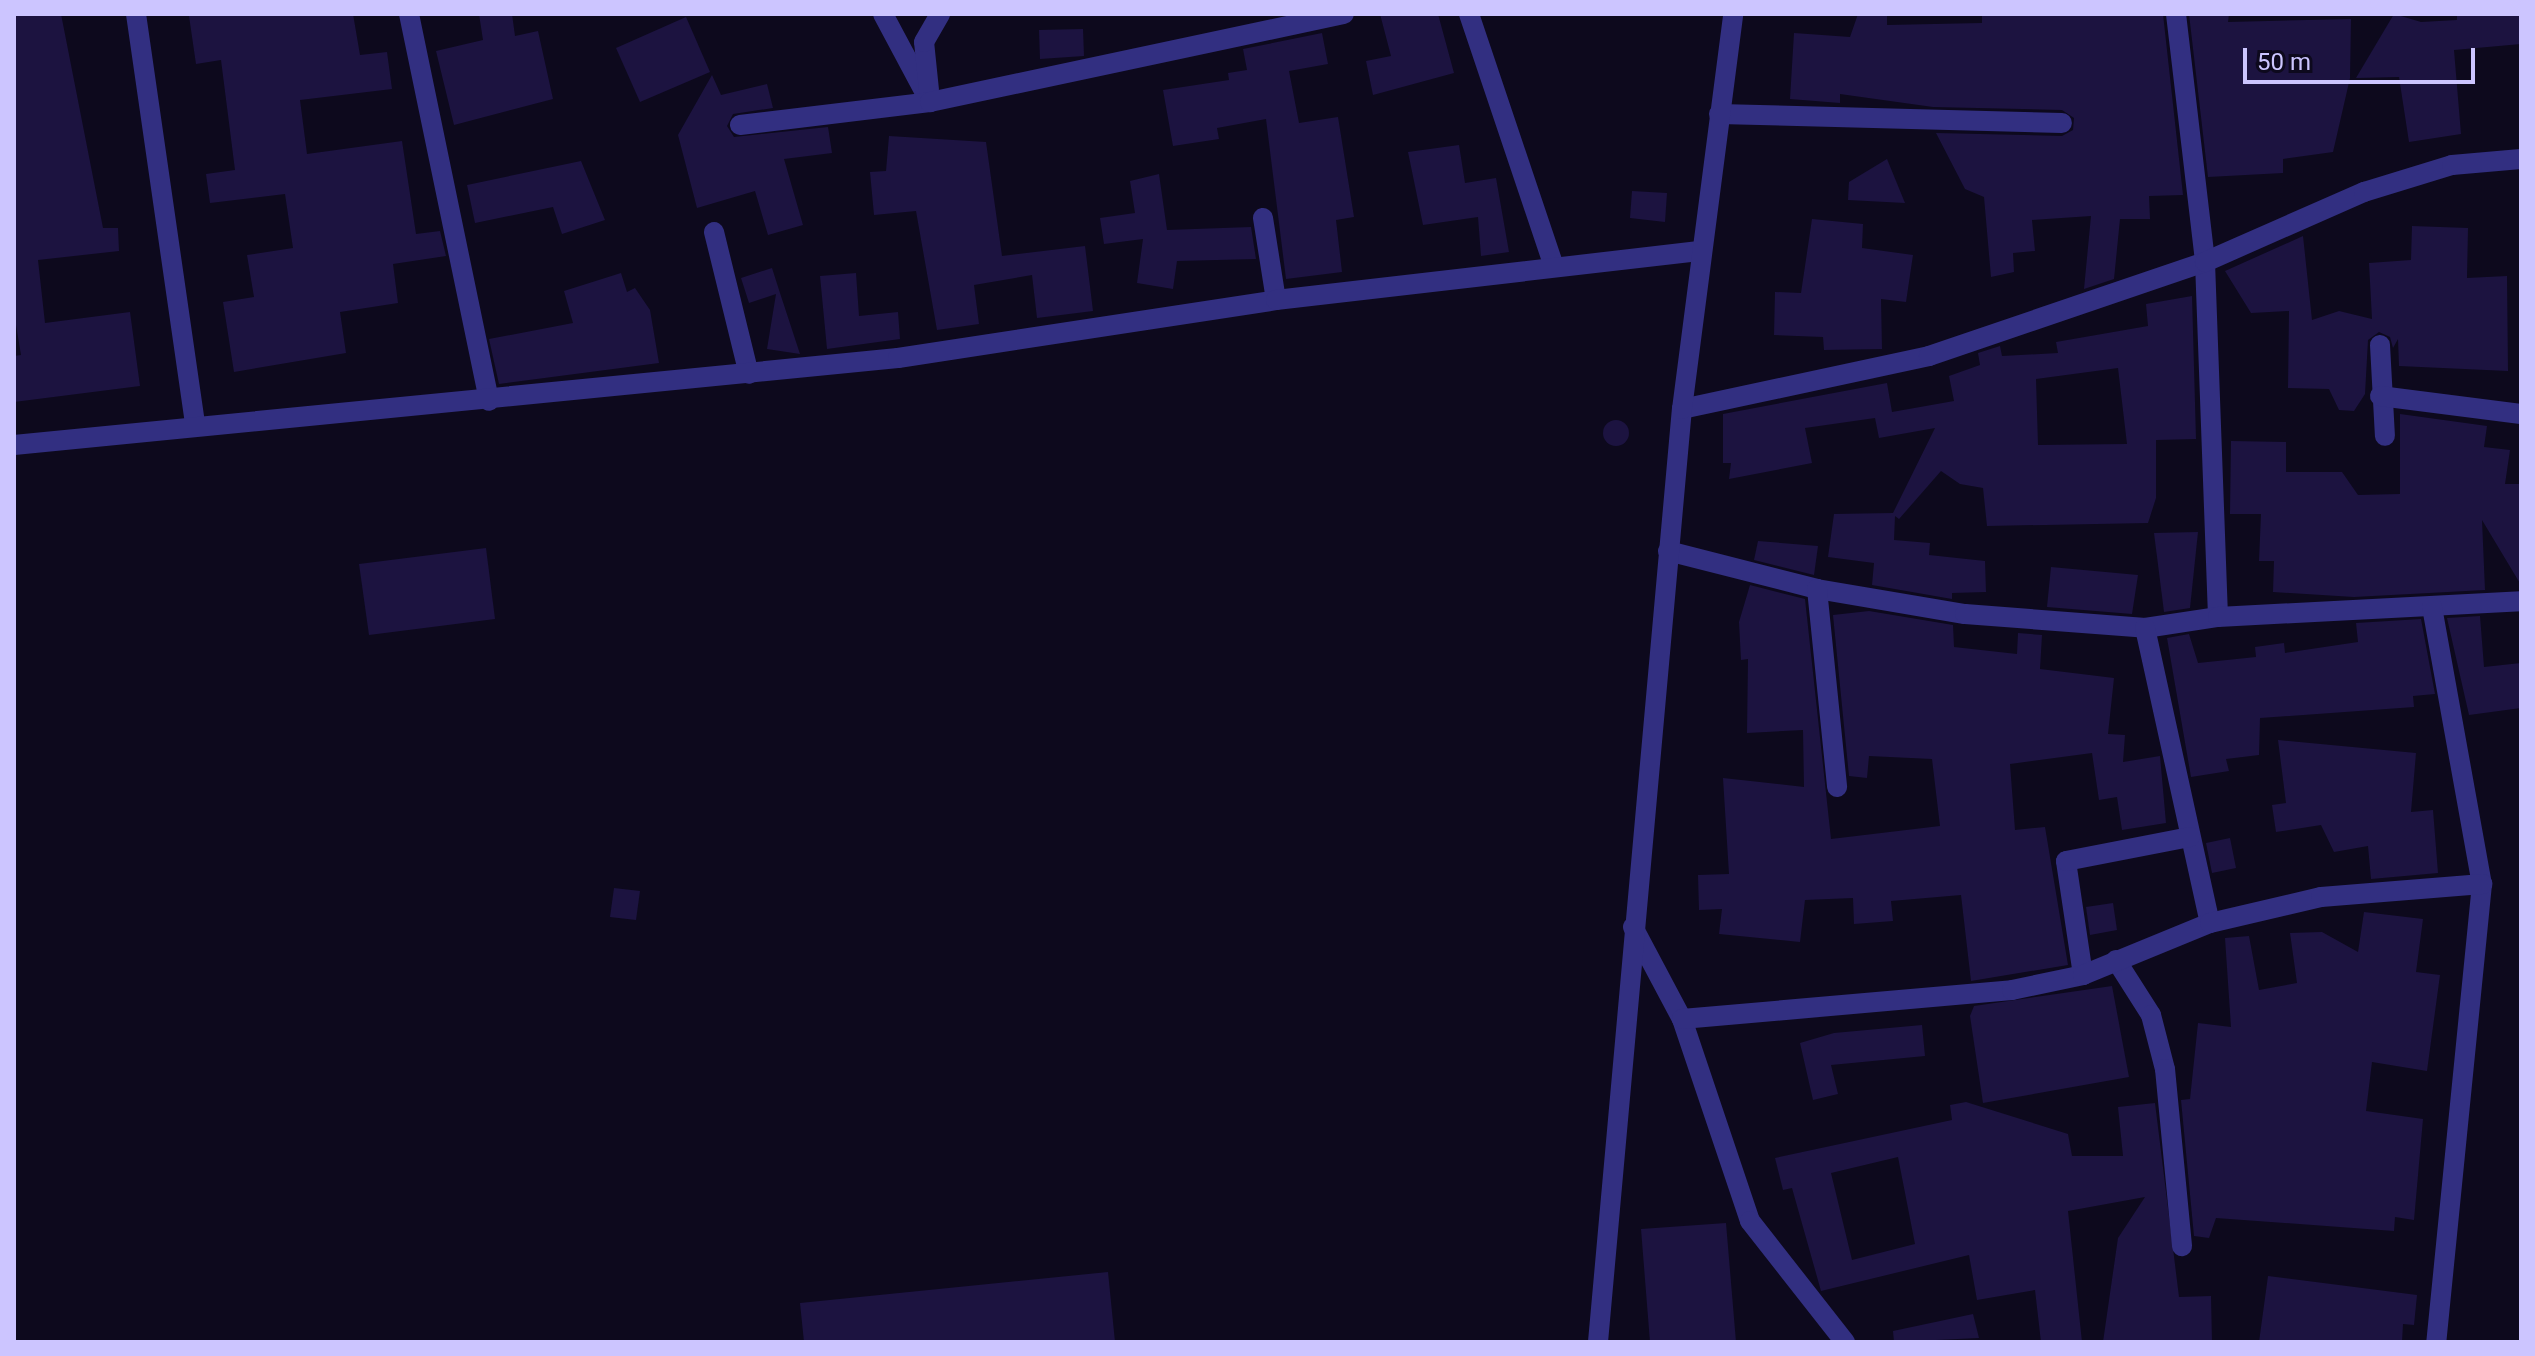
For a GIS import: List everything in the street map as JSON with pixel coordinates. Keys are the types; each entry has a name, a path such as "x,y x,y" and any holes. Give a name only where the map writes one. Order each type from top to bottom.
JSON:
{"street":[{"path":"136,14 195,425"},
{"path":"409,14 489,401"},
{"path":"883,14 930,102"},
{"path":"930,102 924,42 940,14"},
{"path":"740,125 930,102 1344,14"},
{"path":"1469,14 1553,264"},
{"path":"1598,1342 1682,409 1733,14"},
{"path":"2176,14 2205,262 2218,617"},
{"path":"1719,114 2062,123"},
{"path":"1682,409 1929,356 2205,262 2364,192 2452,165 2521,159"},
{"path":"1263,218 1276,300"},
{"path":"714,232 749,374"},
{"path":"14,445 195,425 489,401 749,374 1093,331 1276,300 1553,264 1701,251"},
{"path":"2380,345 2380,396 2385,436"},
{"path":"2380,396 2521,414"},
{"path":"1668,551 1817,589 1965,614 2145,628 2218,617 2521,601"},
{"path":"1817,589 1837,787"},
{"path":"2432,607 2482,884 2436,1342"},
{"path":"2145,628 2210,923"},
{"path":"2083,975 2066,861 2190,837"},
{"path":"1682,1019 2012,990 2083,975 2210,923 2321,897 2482,884"},
{"path":"1633,927 1682,1019 1750,1221 1845,1342"},
{"path":"2116,960 2151,1015 2165,1069 2182,1246"}],"building":[{"path":"14,14 61,14 103,228 118,228 119,251 38,260 45,323 130,312 140,386 14,402 14,356 21,355 14,313"},
{"path":"353,14 360,55 387,52 392,89 300,100 307,154 402,141 416,234 440,231 446,256 393,264 398,303 340,312 346,353 234,372 223,302 254,297 247,255 293,248 285,194 210,203 206,174 235,170 221,60 196,64 189,16"},
{"path":"479,14 512,14 515,36 538,31 553,99 454,125 436,51 483,40"},
{"path":"1380,14 1438,14 1454,73 1373,95 1366,61 1391,56"},
{"path":"1858,14 1887,14 1887,25 1982,23 1982,14 2163,14 2183,195 2149,196 2150,219 2120,219 2114,279 2084,289 2091,216 2032,220 2035,251 2013,253 2014,272 1991,277 1984,197 1965,189 1936,133 2062,136 2073,130 2074,118 2062,110 1933,107 1840,94 1840,103 1790,99 1794,33 1850,37"},
{"path":"2189,14 2229,14 2228,22 2351,19 2350,78 2333,152 2283,159 2283,173 2208,177"},
{"path":"2394,14 2421,22 2457,20 2457,14 2521,14 2521,44 2454,50 2461,134 2409,142 2399,77 2356,78"},
{"path":"686,17 710,72 640,102 616,48"},
{"path":"1083,29 1084,56 1040,59 1039,30"},
{"path":"1322,33 1328,64 1289,71 1299,123 1338,117 1354,217 1336,220 1342,272 1286,279 1266,119 1217,128 1219,139 1173,146 1163,90 1229,80 1228,73 1247,70 1243,49"},
{"path":"712,75 721,95 767,84 773,108 733,114 727,126 734,137 828,127 832,153 784,159 803,225 768,235 755,191 697,208 678,135"},
{"path":"889,136 986,142 1002,256 1085,246 1093,311 1037,318 1032,275 974,285 979,324 937,330 916,211 874,215 870,172 886,171"},
{"path":"1459,145 1465,183 1496,178 1509,252 1481,256 1478,217 1423,225 1408,152"},
{"path":"1887,159 1905,203 1848,200 1849,182"},
{"path":"581,161 605,220 562,234 553,207 475,223 467,185"},
{"path":"1159,174 1167,230 1251,227 1256,259 1177,261 1173,289 1137,283 1143,239 1104,244 1100,218 1135,213 1130,181"},
{"path":"1632,191 1667,193 1665,222 1630,218"},
{"path":"1812,219 1863,224 1862,248 1913,255 1906,302 1881,299 1882,349 1824,350 1823,337 1774,335 1775,292 1801,293"},
{"path":"2412,226 2468,228 2467,278 2507,276 2508,371 2399,366 2398,339 2393,348 2390,337 2379,332 2368,340 2365,394 2354,411 2339,410 2329,389 2288,388 2289,311 2251,313 2225,271 2303,236 2312,320 2339,311 2372,319 2369,263 2411,260"},
{"path":"772,268 800,354 767,349 776,294 749,303 741,278"},
{"path":"621,273 627,292 635,288 650,310 659,363 499,384 489,339 573,323 564,291"},
{"path":"856,273 859,316 898,312 900,339 827,349 820,276"},
{"path":"2192,296 2196,439 2156,440 2156,498 2148,523 1987,526 1983,488 1960,484 1941,471 1899,519 1895,516 1894,540 1930,543 1929,555 1985,561 1986,592 1952,593 1952,599 1872,585 1874,563 1828,557 1834,514 1893,513 1935,428 1879,438 1875,418 1805,428 1812,463 1729,479 1731,463 1723,463 1723,414 1887,383 1892,412 1954,401 1949,376 1980,365 1978,353 2000,346 2002,356 2058,353 2056,342 2148,326 2146,304","holes":["2118,368 2127,444 2038,445 2036,379"]},
{"path":"2400,414 2487,426 2484,447 2510,450 2505,484 2521,484 2521,585 2482,520 2485,590 2354,597 2273,592 2274,561 2259,561 2261,514 2230,514 2231,441 2286,442 2286,472 2342,472 2358,495 2400,494"},
{"path":"1616,420 1625,424 1629,433 1625,442 1616,446 1607,442 1603,433 1607,424"},
{"path":"2198,532 2190,608 2164,612 2154,533"},
{"path":"1758,541 1818,546 1814,575 1754,560"},
{"path":"486,548 495,619 369,635 359,564"},
{"path":"2051,567 2138,575 2132,614 2047,607"},
{"path":"1750,585 1805,599 1831,839 1940,826 1932,759 1869,756 1867,778 1849,776 1833,615 1869,611 1953,625 1954,647 2017,654 2018,633 2042,635 2040,669 2114,678 2108,734 2125,735 2123,762 2160,756 2166,823 2122,830 2117,797 2099,800 2092,753 2010,764 2015,830 2045,827 2068,965 1971,981 1961,895 1891,901 1893,921 1854,924 1853,898 1805,900 1800,942 1719,934 1722,909 1699,910 1698,875 1729,874 1723,778 1804,787 1803,730 1747,733 1748,659 1741,660 1739,622"},
{"path":"2480,616 2484,667 2521,663 2521,708 2469,715 2447,618"},
{"path":"2421,619 2435,694 2413,696 2414,707 2260,718 2259,755 2226,759 2229,771 2191,777 2167,638 2189,634 2198,663 2256,657 2255,647 2284,643 2285,653 2358,642 2356,623"},
{"path":"2278,740 2416,753 2411,812 2433,810 2438,873 2371,879 2368,846 2334,852 2321,825 2276,832 2272,805 2286,803"},
{"path":"2230,838 2236,868 2212,873 2206,843"},
{"path":"614,888 640,891 636,920 610,917"},
{"path":"2113,903 2117,930 2090,935 2086,907"},
{"path":"2364,912 2423,919 2416,972 2440,975 2427,1071 2372,1062 2366,1111 2423,1119 2414,1220 2395,1217 2394,1231 2216,1218 2209,1238 2194,1236 2181,1100 2190,1099 2198,1023 2231,1027 2225,938 2249,936 2259,990 2297,983 2290,933 2322,932 2358,952"},
{"path":"2112,986 2129,1077 1983,1103 1970,1016 1974,1006"},
{"path":"1922,1025 1925,1056 1831,1065 1838,1094 1813,1100 1800,1043 1834,1033"},
{"path":"1966,1102 2068,1134 2072,1156 2123,1156 2118,1107 2155,1103 2179,1297 2211,1296 2212,1342 2103,1342 2118,1238 2145,1197 2068,1211 2082,1342 2041,1342 2035,1290 1977,1300 1969,1255 1821,1291 1792,1188 1783,1190 1775,1158 1952,1120 1950,1105","holes":["1898,1157 1915,1244 1852,1260 1831,1173"]},
{"path":"1726,1223 1736,1342 1650,1342 1641,1229"},
{"path":"1108,1272 1115,1342 804,1342 800,1303"},
{"path":"2268,1276 2417,1295 2414,1325 2403,1324 2402,1342 2259,1342"},
{"path":"1973,1314 1979,1338 1894,1342 1893,1331"}]}
